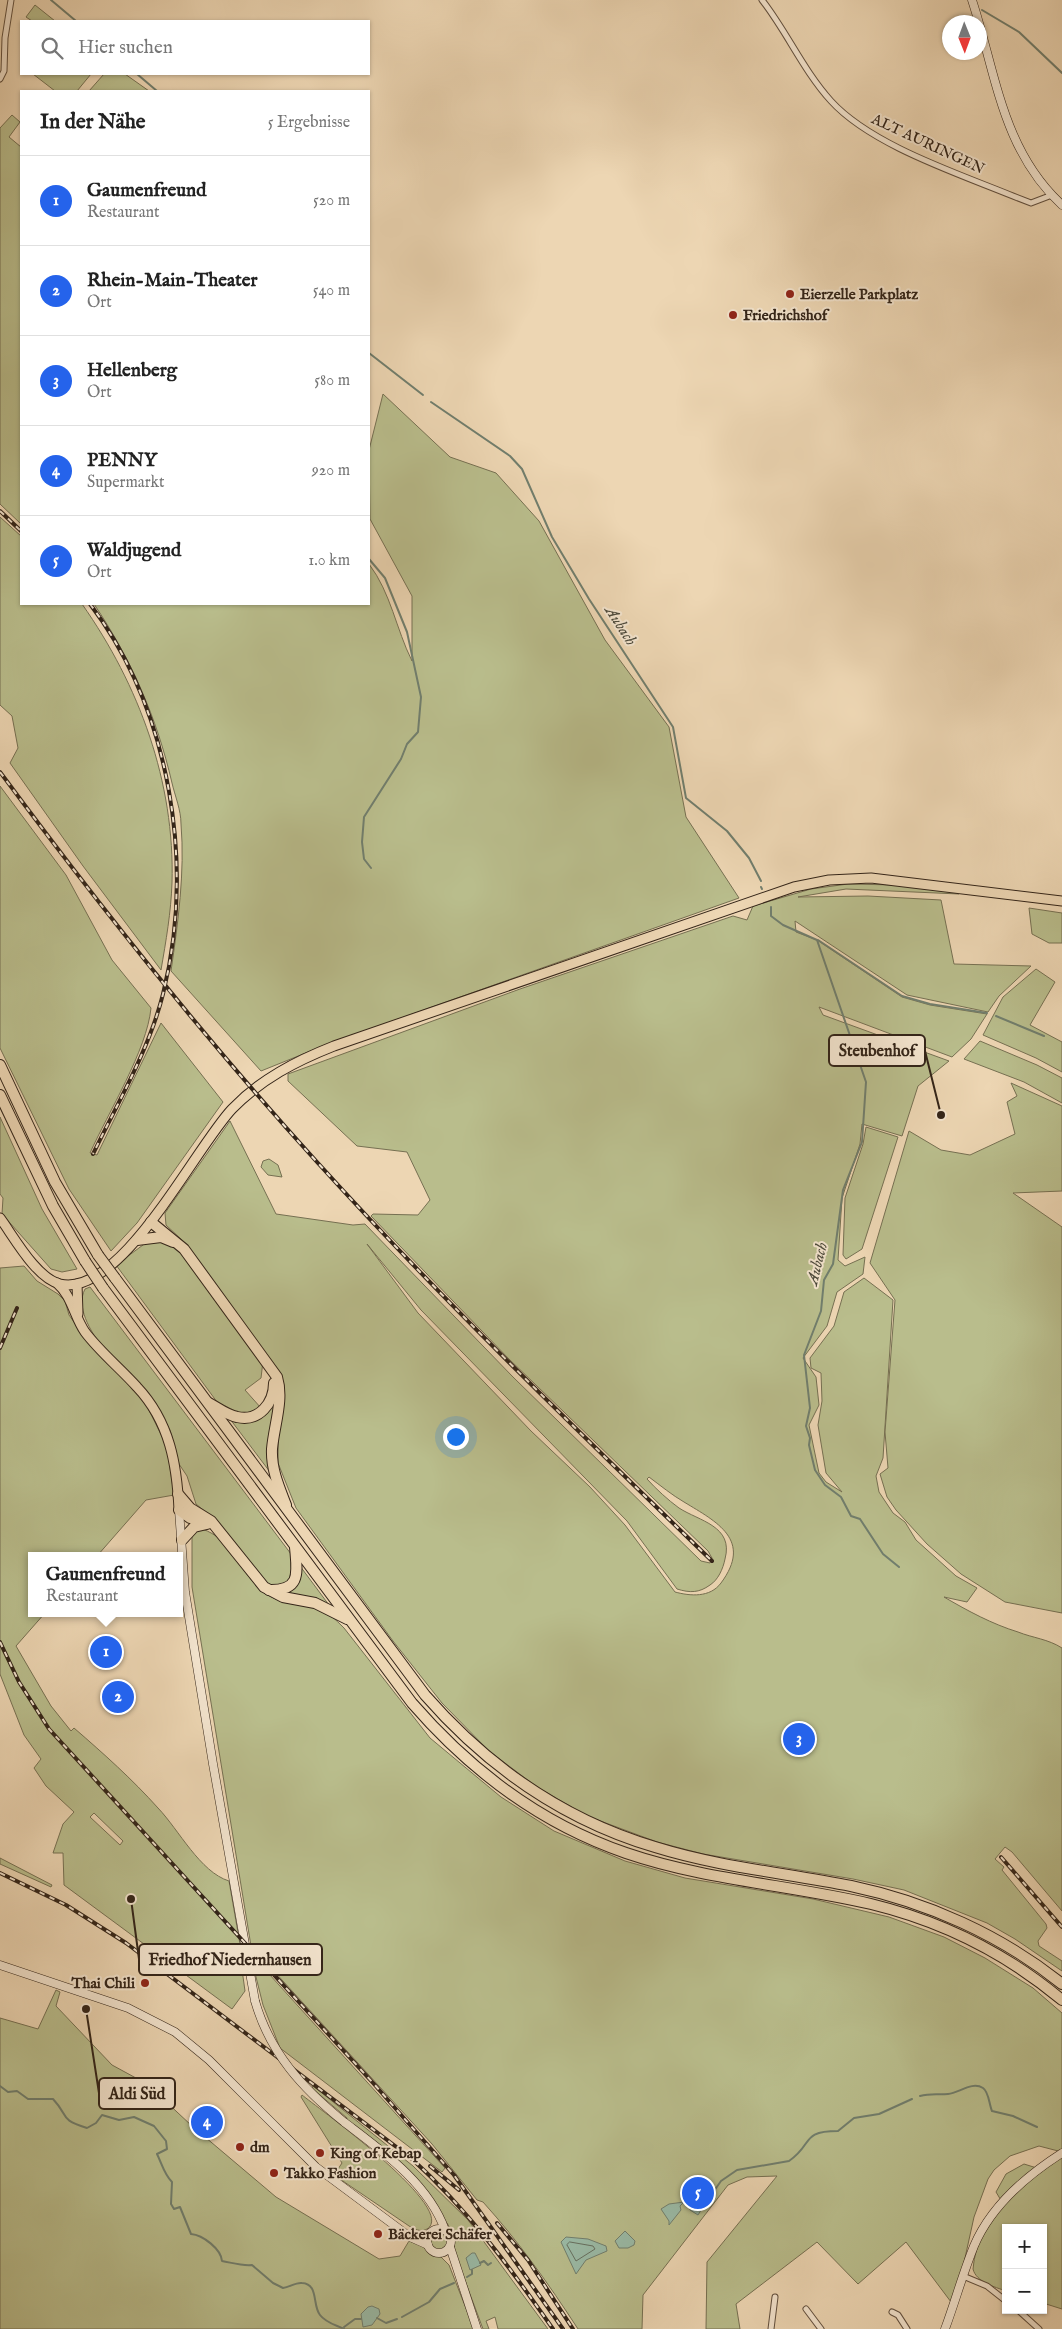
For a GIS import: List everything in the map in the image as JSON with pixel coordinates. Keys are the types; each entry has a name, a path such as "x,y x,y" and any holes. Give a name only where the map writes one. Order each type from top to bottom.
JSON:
{"highway":[{"path":"0,1065 59,1190 98,1255 290,1516 438,1710 487,1757 555,1804 604,1829 656,1848 701,1859 850,1886 925,1907 995,1939 1062,1984"},
{"path":"0,1095 53,1206 85,1261 104,1288 412,1703 448,1742 484,1774 523,1804 547,1818 599,1843 654,1862 856,1901 920,1919 989,1950 1032,1977 1062,2000"},
{"path":"151,1222 155,1232 161,1237 184,1249"},
{"path":"151,1222 184,1249 277,1377 280,1389 273,1463 290,1516"},
{"path":"137,1240 161,1237"},
{"path":"206,1401 238,1418 254,1416 261,1412 271,1400 274,1384 272,1369"},
{"path":"178,1494 186,1504 205,1516 256,1579 269,1590 283,1598 315,1603 350,1620"},
{"path":"180,1510 198,1513"},
{"path":"180,1510 190,1518 213,1526"},
{"path":"182,1540 194,1527 213,1526"},
{"path":"269,1590 288,1588 295,1581 297,1570 295,1546"}],"main road":[{"path":"972,0 1009,130 1034,174 1062,205"},
{"path":"71,1304 71,1291 77,1284 101,1272 137,1240 202,1147 242,1100 274,1074 334,1046 775,893 810,883 848,878 871,878 1062,901"},
{"path":"0,1218 40,1272 65,1292 80,1324 97,1346 138,1388 156,1411 171,1446 180,1510 183,1552"},
{"path":"56,1283 77,1284"},
{"path":"77,1284 80,1324"},
{"path":"183,1557 185,1592 192,1638 255,2001 266,2032 283,2062 304,2088 401,2169 436,2208 444,2230 450,2236 450,2247 477,2329"},
{"path":"0,1965 128,2008 175,2032 209,2060 316,2167 413,2239 428,2244 434,2252 442,2253 450,2247"},
{"path":"945,2329 978,2237 1002,2202 1062,2153"},
{"path":"428,2244 436,2208"},
{"path":"407,2234 420,2236 444,2230"},
{"path":"442,2253 459,2275"}],"street":[{"path":"0,79 4,71 5,38 11,0"},
{"name":"ALT AURINGEN","path":"762,0 801,62 824,92 856,123 890,143 1031,203 1052,195"},
{"path":"0,1226 14,1238"},
{"path":"963,2276 987,2286 1002,2298"},
{"path":"771,2329 775,2297"},
{"path":"806,2309 821,2329"},
{"path":"892,2312 898,2315 908,2329"},
{"path":"1022,2314 1039,2329"}],"shaded area":[{"path":"35,5 54,20 30,20 26,17"},
{"path":"34,75 90,75 78,90 54,90"},
{"path":"103,75 126,75 148,90 90,90"},
{"path":"12,115 20,122 9,137 20,146 20,523 0,504 0,128"},
{"path":"383,394 450,457 496,473 539,521 605,640 669,727 686,817 739,898 328,1044 261,1071 171,971 178,916 182,860 179,808 159,735 141,690 120,646 95,605 370,605 370,565 383,587 412,661 412,596 370,519 370,446"},
{"path":"0,517 20,535 20,605 83,605 121,668 150,736 167,808 171,845 171,905 161,970 83,866 10,763 18,748 12,716 0,705"},
{"path":"0,786 66,875 112,960 151,1008 148,1025 135,1062 90,1153 97,1155 161,1023 223,1102 137,1223 111,1251 69,1189 0,1048"},
{"path":"848,884 896,885 959,892 959,894 846,889 798,897 868,896 941,900 954,964 1031,966 999,996 988,1012 907,995 795,921 796,932 817,940 902,997 930,1005 987,1014 971,1039 952,1057 819,1007 823,1015 949,1061 918,1086 902,1136 862,1124 860,1144 842,1198 838,1260 845,1266 865,1257 863,1274 837,1292 827,1326 803,1358 816,1377 819,1405 809,1425 819,1473 826,1482 842,1492 826,1473 818,1425 822,1401 821,1373 811,1368 810,1358 834,1326 844,1292 864,1278 893,1300 883,1458 876,1476 879,1492 893,1513 905,1522 916,1540 956,1576 977,1588 967,1602 944,1597 989,1621 1062,1648 1062,1911 1012,1852 1005,1847 995,1859 1004,1867 1002,1870 1046,1924 1047,1928 1038,1941 1039,1946 1062,1961 1062,1971 1015,1939 987,1923 904,1890 853,1879 703,1854 657,1842 587,1816 537,1787 489,1751 442,1703 393,1641 296,1508 278,1463 279,1374 182,1240 166,1225 165,1213 230,1121 276,1214 353,1225 365,1224 513,1377 701,1561 710,1563 712,1558 708,1551 509,1359 371,1216 373,1214 418,1215 430,1200 407,1152 357,1146 288,1081 288,1074 520,989 733,916 747,920 753,906 811,889","holes":["367,1244 421,1310 627,1521 677,1589 690,1592 698,1591 713,1583 718,1577 725,1559 726,1548 724,1539 713,1526 679,1508 647,1479 649,1477 719,1525 727,1534 732,1544 733,1555 730,1568 721,1583 711,1591 700,1595 675,1592 625,1525 590,1487 531,1431 418,1313"]},
{"path":"1029,908 1062,913 1062,943 1049,943 1032,934"},
{"path":"1036,969 1055,982 1030,1025 1062,1042 1062,1072 1036,1058 983,1035 1003,997"},
{"path":"980,1041 1037,1065 1062,1078 1062,1103 1024,1082 964,1059"},
{"path":"1011,1083 1062,1106 1062,1191 1013,1193 1062,1227 1062,1613 1005,1602 961,1574 927,1544 896,1510 887,1497 880,1474 888,1468 885,1432 895,1300 870,1263 909,1131 941,1150 970,1155 1015,1134 1007,1102 1017,1096"},
{"path":"0,1117 42,1209 77,1269 62,1272 51,1269 2,1214 3,1198 0,1194"},
{"path":"866,1127 898,1137 862,1249 846,1259 843,1255 845,1198 863,1144"},
{"path":"269,1159 278,1165 282,1177 268,1175 261,1167 263,1161"},
{"path":"156,1239 174,1245 186,1256 263,1361 261,1378 245,1390 261,1408 251,1413 246,1413 236,1412 220,1406 116,1265 147,1242"},
{"path":"24,1266 37,1281 58,1294 65,1301 69,1315 84,1336 128,1382 147,1406 167,1447 174,1495 146,1500 100,1552 28,1552 28,1617 41,1617 16,1646 51,1706 71,1731 74,1728 117,1767 166,1817 199,1860 218,1876 229,1881 241,1950 232,1949 240,1955 245,1991 232,2009 64,1885 63,1853 53,1853 63,1824 74,1812 46,1786 34,1768 41,1759 24,1735 0,1674 0,1268","holes":["94,1813 123,1841 120,1845 90,1817"]},
{"path":"90,1287 291,1554 294,1574 289,1584 269,1586 213,1518 196,1504 187,1476 179,1464 170,1430 157,1407 106,1352 86,1319 82,1303 85,1289"},
{"path":"277,1397 270,1472 230,1419 268,1411"},
{"path":"202,1529 212,1533 221,1540 262,1591 281,1601 320,1609 335,1619 430,1738 501,1797 554,1831 625,1861 685,1878 813,1899 889,1917 944,1937 985,1958 1033,1988 1062,2013 1062,2152 1039,2146 1010,2156 994,2170 988,2179 974,2217 963,2267 951,2302 906,2242 858,2284 817,2242 736,2304 740,2329 706,2329 707,2262 777,2176 747,2177 728,2185 643,2295 642,2329 578,2329 556,2295 509,2232 483,2202 477,2200 432,2144 251,1946 192,1587 192,1532"},
{"path":"300,1566 329,1605 282,1594 293,1587 297,1580"},
{"path":"0,1858 52,1885 51,1887 0,1864"},
{"path":"250,1953 445,2168 442,2172 280,2048 263,2005"},
{"path":"56,1990 60,1992 56,2006 112,2065 147,2084 192,2126 276,2197 379,2259 400,2256 409,2241 423,2246 431,2254 441,2257 449,2265 474,2329 0,2329 0,2018 38,2029"},
{"path":"312,2085 413,2166 468,2220 548,2329 498,2329 495,2317 486,2321 489,2329 483,2329 454,2251 454,2235 447,2223 442,2222 425,2195 347,2124 347,2118 313,2089"},
{"path":"302,2095 357,2138 406,2181 423,2201 431,2218 427,2229 421,2231 412,2228 334,2175 342,2163 301,2097"},
{"path":"1062,2156 1062,2309 1047,2304 1047,2224 1002,2224 1002,2290 982,2281 973,2269 976,2250 983,2233 1005,2203"},
{"path":"1024,2164 1040,2169 1002,2202 996,2192 1006,2174"},
{"path":"435,2232 443,2232 448,2237 446,2248 435,2250 430,2245 430,2237"}],"water":[{"path":"712,2190 714,2197 708,2206 703,2207 698,2215 690,2210 691,2205"},
{"path":"684,2202 680,2206 681,2210 669,2225 669,2221 661,2209 669,2204"},
{"path":"625,2231 635,2241 634,2245 628,2248 619,2248 615,2241"},
{"path":"566,2237 588,2239 606,2246 607,2251 586,2260 576,2274 561,2242"},
{"path":"475,2253 481,2265 470,2270 466,2258"},
{"path":"372,2306 379,2309 380,2314 372,2325 363,2327 361,2314 368,2307"}],"waterway":[{"name":"Aubach","path":"51,0 75,20"},
{"path":"982,10 1019,32 1062,73"},
{"name":"Aubach","path":"138,75 156,90"},
{"name":"Aubach","path":"370,354 423,395"},
{"name":"Aubach","path":"431,402 510,456 522,469 552,537 589,599 673,727 686,798 727,831 749,858 761,881"},
{"path":"370,560 385,578 407,632 421,697 418,732 407,744 401,759 364,817 362,842 364,859 371,868"},
{"name":"Aubach","path":"771,907 771,916 783,925 817,940 866,1082 862,1142 843,1190 833,1264 824,1280 821,1311 804,1355 810,1408 806,1426 810,1438 809,1445 815,1470 825,1485 841,1497 851,1516 860,1519 883,1554 899,1567"},
{"name":"Aubach","path":"818,940 902,996 930,1004 987,1013"},
{"name":"Aubach","path":"996,1016 1044,1036"},
{"path":"0,2086 8,2092 17,2091 28,2099 53,2099 68,2120 87,2128 96,2123 102,2115 119,2120 134,2117 154,2126 166,2141 167,2149 157,2154 172,2182 171,2204 174,2209 180,2207 191,2234 211,2243 221,2256 222,2261 252,2265 273,2283 283,2288 297,2283 307,2284 313,2291 316,2306 322,2318 344,2329"},
{"path":"920,2096 948,2094 979,2086 987,2092 992,2111 1013,2116 1037,2127"},
{"path":"714,2191 721,2181 737,2170 789,2161 797,2155 812,2136 818,2133 838,2131 854,2118 879,2114 912,2099"},
{"path":"480,2263 484,2261 488,2265 491,2263"},
{"path":"467,2277 472,2274 472,2270"},
{"path":"402,2317 429,2302 440,2289 454,2283"},
{"path":"377,2318 386,2323 397,2319"},
{"path":"344,2327 355,2319 361,2319"}],"railway":[{"path":"0,511 20,530"},
{"path":"91,605 118,646 140,692 157,740 169,791 175,842 176,894 172,945 157,1015 132,1076 93,1154"},
{"path":"0,772 193,1020 317,1162 462,1315 712,1561"},
{"path":"0,1348 17,1308"},
{"path":"0,1642 19,1682 49,1729 374,2084 454,2175 563,2329"},
{"path":"1001,1857 1062,1927"},
{"path":"0,1873 66,1905 126,1943 411,2158 451,2198 487,2239 553,2329"},
{"path":"430,2166 459,2190"},
{"path":"497,2223 528,2260 573,2329"}],"place":[{"name":"Eierzelle Parkplatz","path":"790,294"},
{"name":"Friedrichshof","path":"733,315"},
{"name":"Steubenhof","path":"941,1115"},
{"name":"Gaumenfreund","path":"106,1652"},
{"name":"Rhein-Main-Theater","path":"118,1697"},
{"name":"Hellenberg","path":"799,1739"},
{"name":"Friedhof Niedernhausen","path":"131,1899"},
{"name":"Thai Chili","path":"145,1983"},
{"name":"Aldi Süd","path":"86,2009"},
{"name":"PENNY","path":"207,2122"},
{"name":"dm","path":"240,2147"},
{"name":"King of Kebap","path":"320,2153"},
{"name":"Takko Fashion","path":"274,2173"},
{"name":"Waldjugend","path":"698,2193"},
{"name":"Bäckerei Schäfer","path":"378,2234"}]}
